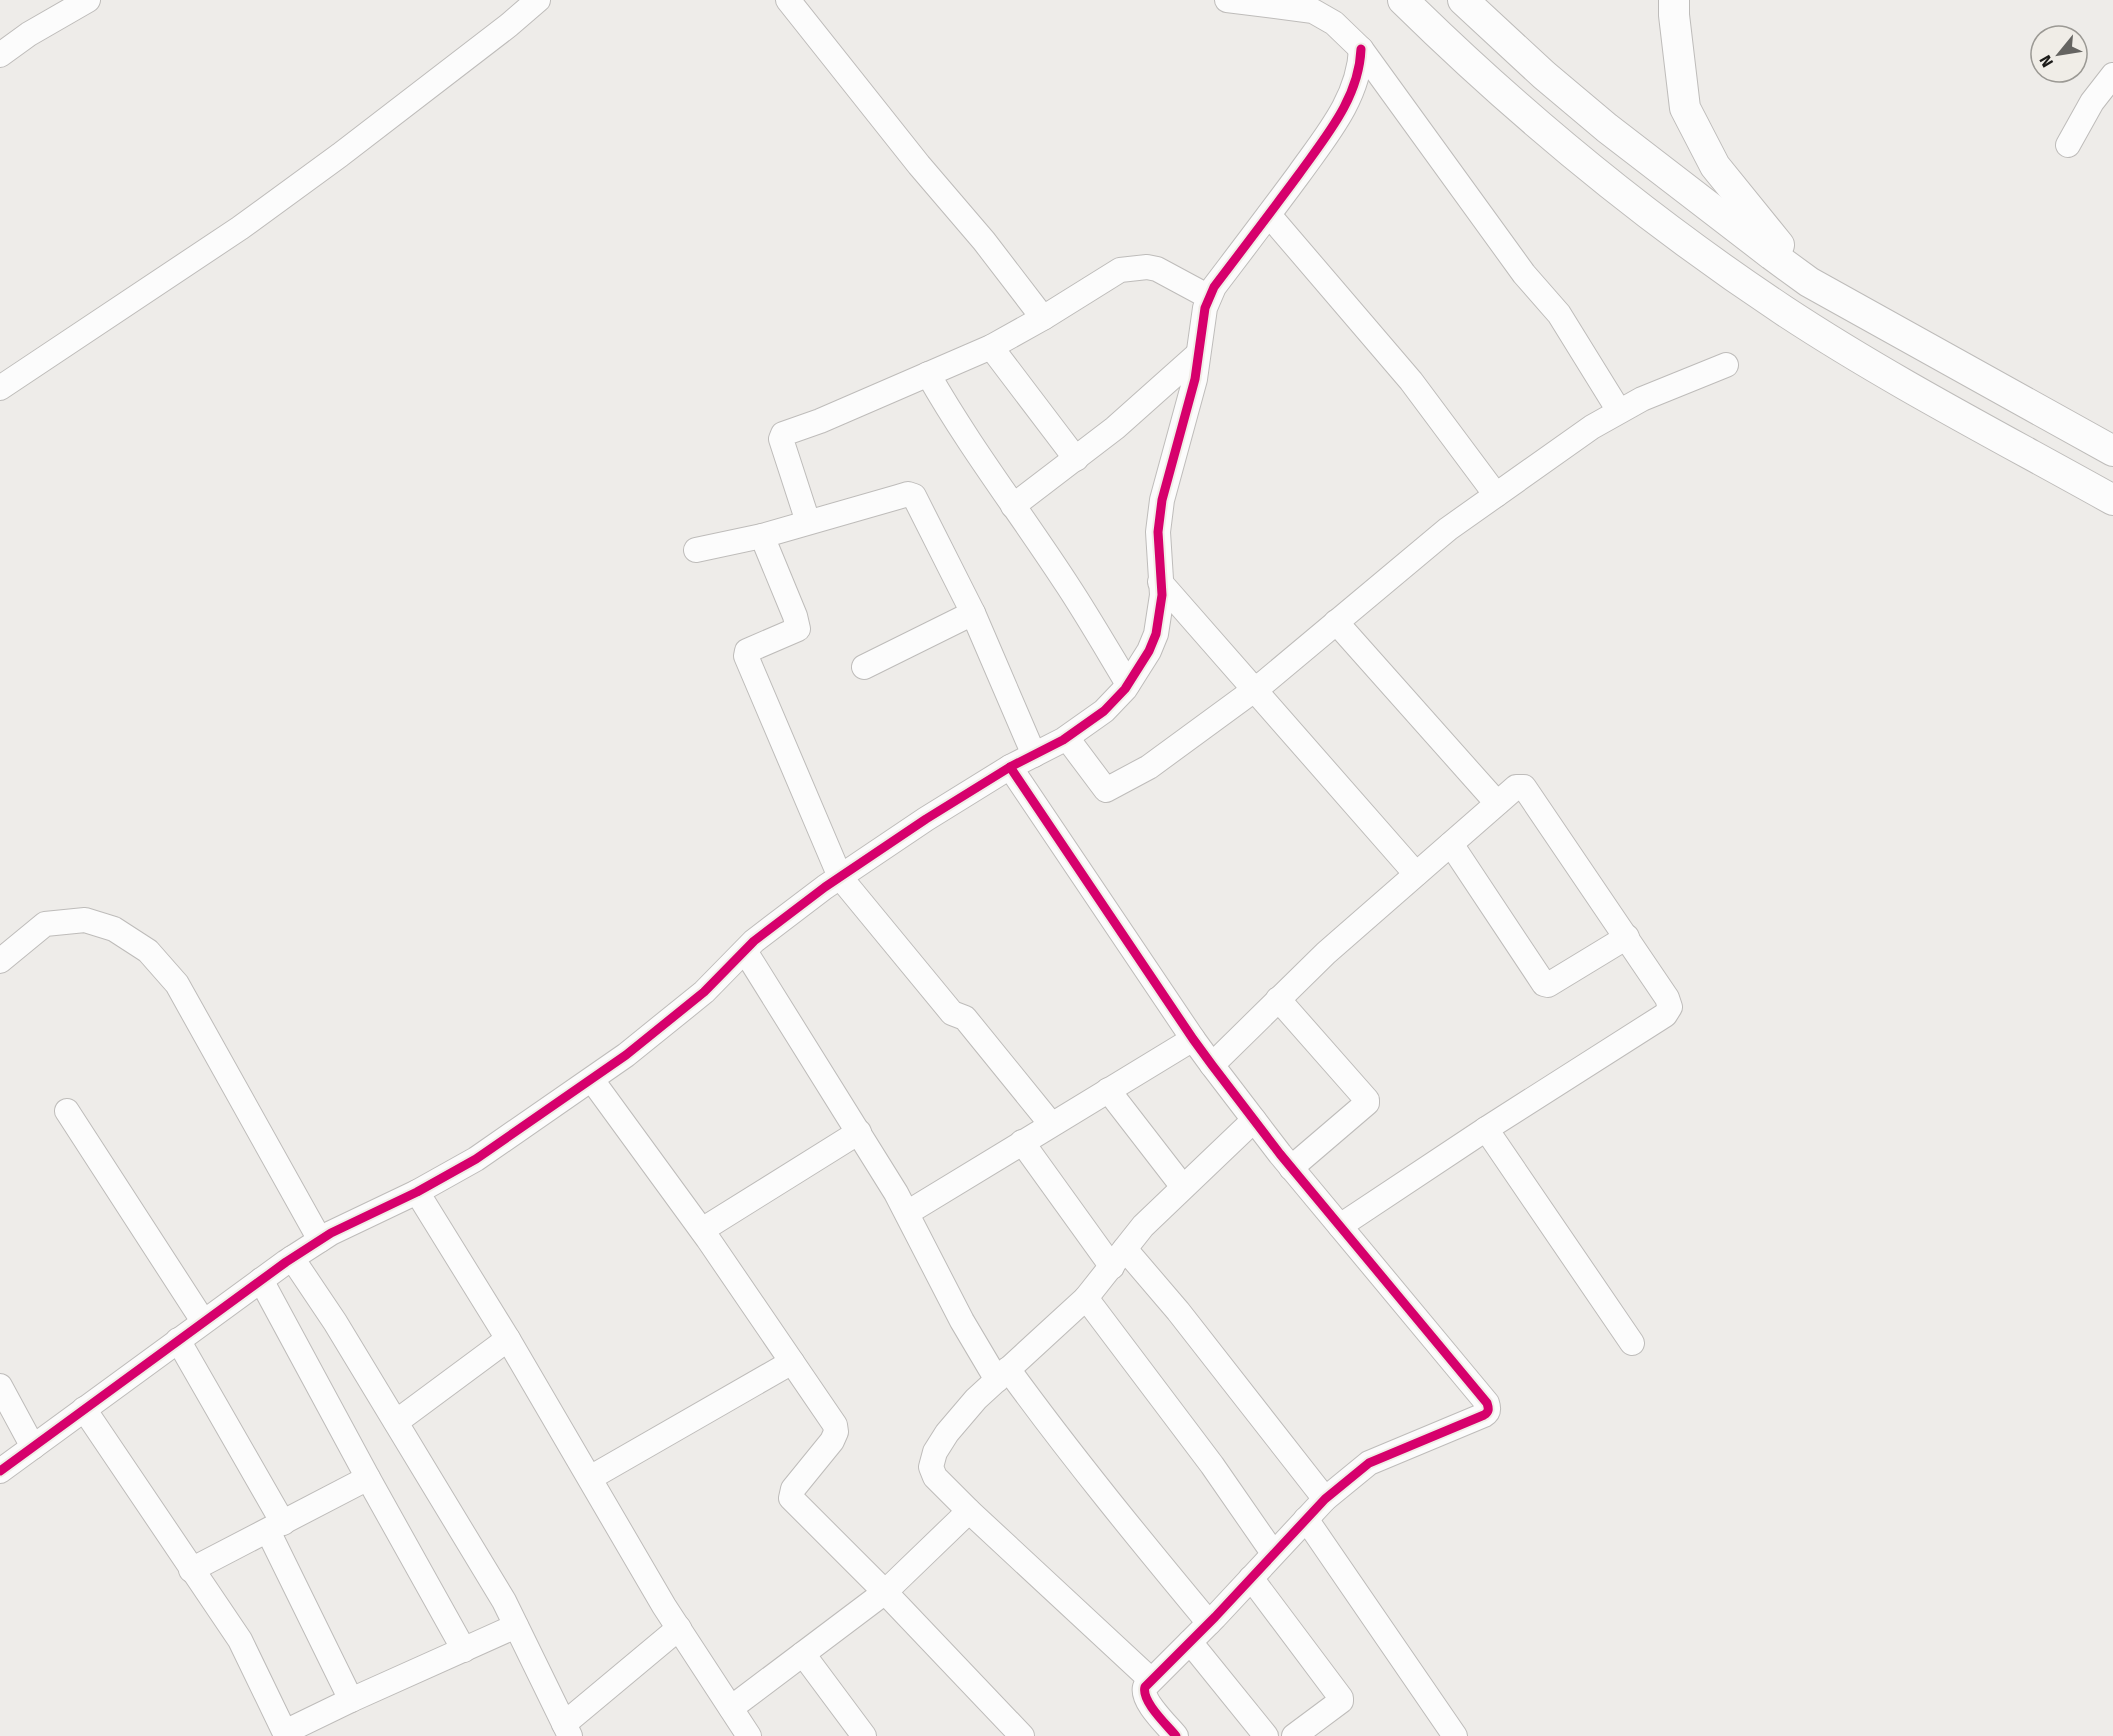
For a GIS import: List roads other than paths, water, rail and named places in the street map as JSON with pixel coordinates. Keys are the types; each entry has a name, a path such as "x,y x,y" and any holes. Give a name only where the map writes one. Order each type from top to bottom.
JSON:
{"main road":[{"path":"1403,0 1509,100 1582,162 1715,264 1855,355 2113,500"},
{"path":"1463,0 1544,75 1607,128 1809,282 2113,451"},
{"path":"1674,0 1685,108 1715,166 1809,282"}],"street":[{"path":"0,56 29,34 88,0"},
{"path":"0,388 240,228 350,147 538,0"},
{"path":"788,0 919,165 984,241 1043,318"},
{"path":"1227,0 1313,11 1334,22 1361,49 1524,274 1559,314 1620,411"},
{"path":"0,1471 292,1258 331,1233 417,1192 476,1159 592,1080 704,992 754,941 840,877 926,819 1010,767 1067,738 1104,711 1128,684 1149,651 1156,634 1162,607 1158,532 1162,500 1195,379 1205,308 1209,297 1341,114 1354,86 1361,49"},
{"path":"2068,146 2092,102 2113,75"},
{"path":"1269,215 1411,381 1496,495"},
{"path":"808,522 781,439 782,435 820,421 991,346 1043,318 1120,270 1157,269 1209,297"},
{"path":"991,346 1076,459"},
{"path":"1013,506 1115,428 1198,354"},
{"path":"1067,738 1106,790 1149,767 1254,690 1448,530 1592,427 1642,399 1726,365"},
{"path":"928,374 945,404 1067,585 1128,684"},
{"path":"696,550 762,536 898,497 914,496 973,613 1034,755"},
{"path":"762,536 798,629 747,651 746,656 840,877 952,1013 965,1018 1051,1124"},
{"path":"1161,582 1416,874"},
{"path":"864,668 973,613"},
{"path":"1336,622 1497,803"},
{"path":"1010,767 1212,1065 1291,1168 1489,1408 1484,1415 1369,1463 1325,1499 1209,1623 1145,1686 1143,1692 1147,1701 1176,1736"},
{"path":"1212,1065 1326,953 1516,787 1524,787 1627,937 1667,998 1670,1007 1665,1015 1486,1129 1340,1226"},
{"path":"1451,844 1544,984 1548,985 1627,937"},
{"path":"0,961 45,924 85,920 114,929 148,951 177,984 320,1240"},
{"path":"745,951 908,1213 962,1321 1003,1375 1063,1444 1209,1623"},
{"path":"1278,999 1367,1100 1367,1103 1291,1168"},
{"path":"908,1213 1193,1039"},
{"path":"592,1080 702,1230 835,1425 836,1432 832,1441 791,1492 791,1498 885,1592 1022,1736"},
{"path":"1108,1090 1183,1187"},
{"path":"67,1111 203,1321"},
{"path":"1152,1680 969,1511 935,1477 931,1467 935,1452 947,1433 976,1399 1086,1298 1143,1226 1254,1120"},
{"path":"1486,1129 1632,1343"},
{"path":"702,1230 859,1132"},
{"path":"1022,1142 1118,1258 1178,1311 1325,1499"},
{"path":"417,1192 508,1339 679,1628 749,1736"},
{"path":"292,1258 335,1322 504,1601 567,1730 679,1628"},
{"path":"261,1280 368,1479 464,1650"},
{"path":"1086,1298 1212,1465 1274,1553"},
{"path":"396,1422 508,1339"},
{"path":"178,1340 275,1527 351,1700"},
{"path":"590,1478 792,1362"},
{"path":"0,1386 33,1447"},
{"path":"84,1409 247,1652 283,1729 287,1731 516,1626"},
{"path":"191,1570 368,1479"},
{"path":"731,1708 885,1592 969,1511"},
{"path":"1306,1520 1455,1736"},
{"path":"1251,1578 1341,1698 1341,1701 1294,1736"},
{"path":"1190,1642 1266,1736"},
{"path":"803,1654 864,1736"}]}
